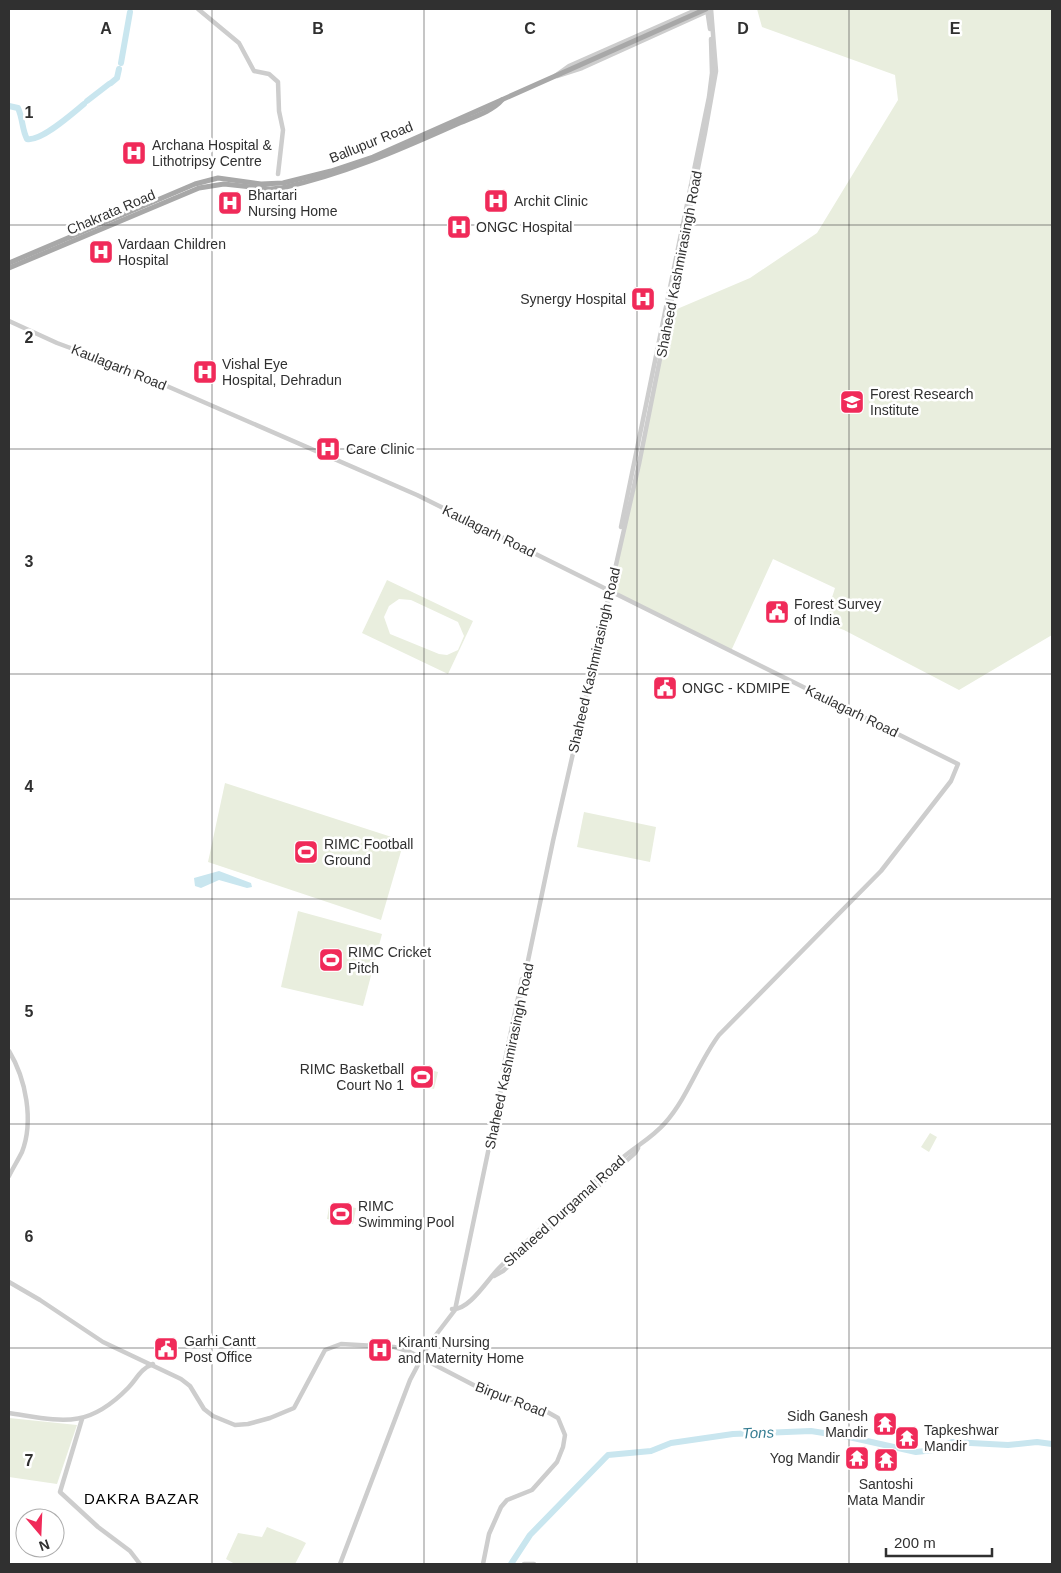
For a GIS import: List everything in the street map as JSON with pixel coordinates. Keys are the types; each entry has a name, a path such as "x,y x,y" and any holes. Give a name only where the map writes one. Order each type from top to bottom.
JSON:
{"main road":[{"name":"Ballupur Road","path":"224,184 270,189 327,177 374,161 563,72 709,10"},
{"name":"Ballupur Road","path":"218,178 261,184 283,183 331,171 373,157 499,102"},
{"name":"Chakrata Road","path":"9,263 195,184 218,178"},
{"name":"Chakrata Road","path":"9,268 168,200 199,188 224,184"}],"street":[{"path":"198,9 239,43 254,71 269,74 278,82 279,111 283,130 278,174"},
{"path":"554,77 569,66 696,9"},
{"path":"554,77 582,68 709,10"},
{"name":"Shaheed Kashmirasingh Road","path":"453,1311 645,416 708,104 712,63 709,10"},
{"name":"Shaheed Kashmirasingh Road","path":"608,590 639,464 714,87 716,58 709,10"},
{"name":"Kaulagarh Road","path":"9,321 56,343 137,373 411,492 958,764"},
{"name":"Shaheed Durgamal Road","path":"453,1311 462,1307 499,1268 597,1180 632,1150 653,1137 667,1121 687,1092 710,1047 730,1022 881,871 951,780 958,764"},
{"path":"9,1051 21,1074 27,1129 22,1152 9,1176"},
{"path":"9,1282 40,1300 103,1342 153,1364"},
{"path":"340,1564 410,1380 421,1358 453,1311"},
{"name":"Birpur Road","path":"153,1364 190,1386 204,1409 213,1416 239,1425 270,1418 294,1408 322,1354 329,1347 340,1344 394,1347 421,1358 486,1392 554,1415 562,1425 564,1435 563,1447 557,1462 532,1490 507,1500 500,1507 489,1534 483,1564"},
{"path":"9,1413 38,1418 82,1419 109,1406 129,1387 144,1368 153,1364"},
{"path":"82,1419 60,1492 98,1527 132,1553 140,1564"},
{"path":"524,1564 534,1564"}],"green space":[{"name":"Forest Research Institute","path":"757,9 1052,9 1052,635 959,690 844,630 824,623 835,588 773,559 731,651 610,590 670,312 750,278 817,233 898,100 895,75 762,27"},
{"path":"387,580 473,621 448,674 362,633","holes":["399,599 411,600 458,622 464,636 458,650 447,655 439,654 390,634 384,617 389,606"]},
{"name":"RIMC Football Ground","path":"225,783 404,841 381,920 208,862"},
{"path":"584,812 656,827 650,862 577,847"},
{"name":"RIMC Cricket Pitch","path":"298,911 382,934 363,1006 281,987"},
{"path":"419,1067 428,1070 425,1084 430,1070 438,1072 434,1089 415,1084"},
{"path":"930,1133 937,1137 929,1152 921,1147"},
{"name":"RIMC Swimming Pool","path":"337,1205 356,1208 353,1224 327,1219 329,1207 337,1208"},
{"path":"9,1418 77,1425 57,1484 9,1477"},
{"path":"267,1527 306,1543 295,1564 235,1564 226,1559 238,1533 262,1537"}],"water":[{"path":"219,871 251,883 252,887 247,888 219,880 201,888 195,886 194,878"}],"waterway":[{"path":"121,63 130,12"},
{"path":"111,83 117,78 119,69"},
{"path":"87,101 109,84"},
{"path":"9,106 18,108 27,139 33,139 48,132 84,104"},
{"name":"Tons","path":"511,1564 530,1535 608,1455 651,1451 671,1443 733,1434 811,1431 849,1437 916,1452 934,1450 952,1442 1008,1445 1037,1442 1052,1444"}],"place":[{"name":"Archana Hospital & Lithotripsy Centre","path":"134,153"},
{"name":"Archit Clinic","path":"496,201"},
{"name":"Bhartari Nursing Home","path":"230,203"},
{"name":"ONGC Hospital","path":"459,227"},
{"name":"Vardaan Children Hospital","path":"101,252"},
{"name":"Synergy Hospital","path":"643,299"},
{"name":"Vishal Eye Hospital, Dehradun","path":"205,372"},
{"name":"Forest Research Institute","path":"852,402"},
{"name":"Care Clinic","path":"328,449"},
{"name":"Forest Survey of India","path":"777,612"},
{"name":"ONGC - KDMIPE","path":"665,688"},
{"name":"RIMC Football Ground","path":"306,852"},
{"name":"RIMC Cricket Pitch","path":"331,960"},
{"name":"RIMC Basketball Court No 1","path":"422,1077"},
{"name":"RIMC Swimming Pool","path":"341,1214"},
{"name":"Garhi Cantt Post Office","path":"166,1349"},
{"name":"Kiranti Nursing and Maternity Home","path":"380,1350"},
{"name":"Sidh Ganesh Mandir","path":"885,1424"},
{"name":"Tapkeshwar Mandir","path":"907,1438"},
{"name":"Yog Mandir","path":"857,1458"},
{"name":"Santoshi Mata Mandir","path":"886,1460"}],"district":[{"name":"DAKRA BAZAR","path":"142,1499"}]}
